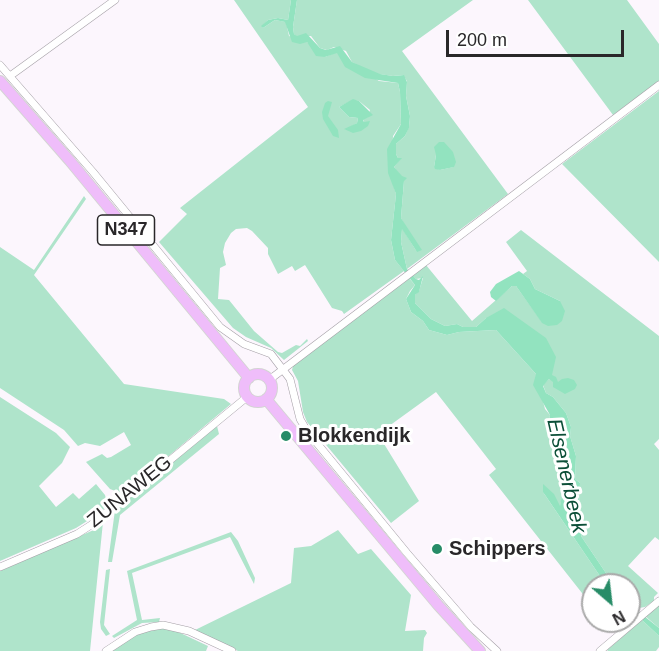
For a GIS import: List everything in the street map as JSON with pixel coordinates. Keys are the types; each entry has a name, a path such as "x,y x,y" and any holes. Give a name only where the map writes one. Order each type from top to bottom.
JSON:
{"main road":[{"name":"N347","path":"5,79 249,378"},
{"path":"260,375 268,380 272,389 266,399 258,402 247,397 244,388 249,378 260,375"},
{"path":"266,399 438,605 480,651"}],"street":[{"path":"5,79 115,0"},
{"path":"0,65 5,79 93,172 220,327 244,344 271,354 294,386 300,419 307,431 413,560 471,627 497,651"},
{"path":"268,380 659,85"},
{"name":"ZUNAWEG","path":"0,567 77,534 91,525 247,397"},
{"path":"600,651 659,601"},
{"path":"106,651 135,632 163,625 184,629 232,651"}],"shaded area":[{"path":"234,0 291,0 288,20 278,18 268,20 262,26 263,28 275,20 286,22 289,36 307,42 325,57 337,52 379,81 398,83 400,92 401,124 393,136 391,177 396,194 391,240 395,260 404,271 344,314 332,308 305,265 295,271 292,266 278,274 268,254 268,248 247,228 236,229 225,243 223,252 226,265 220,268 218,299 229,300 254,331 278,352 282,353 296,345 300,346 307,339 308,341 284,360 271,348 246,337 233,328 159,242 187,214 180,208 308,107","holes":["353,100 359,101 370,110 368,117 363,119 364,122 345,130 357,123 358,118 349,117 339,107"]},
{"path":"297,0 473,0 402,51 508,194 407,269 401,242 402,228 417,252 401,218 404,181 394,167 401,158 398,158 396,154 396,144 405,136 409,127 407,81 403,75 372,73 352,62 346,51 334,47 327,50 320,48 311,36 297,37 293,27","holes":["436,155 453,167 440,170 434,167"]},
{"path":"528,0 627,0 659,44 659,81 613,115"},
{"path":"659,91 659,262 562,164"},
{"path":"84,196 86,199 34,275 124,384 224,399 231,404 123,494 110,489 86,462 102,454 107,458 111,457 131,445 124,432 100,446 85,443 78,446 64,430 0,388 0,247 34,270"},
{"path":"521,230 659,336 659,439 654,444 659,450 659,540 655,537 628,566 636,573 606,573 581,536 585,528 579,506 580,483 575,479 576,456 570,436 571,427 566,413 553,397 546,393 543,385 549,379 558,383 486,318 476,327 463,327 457,324 445,326 431,319 415,303 415,295 419,291 423,278 416,279 412,275 426,265 472,321 512,286 516,286 542,322 560,301 535,289 530,279 523,274 527,271 506,242"},
{"path":"409,278 415,285 406,299 411,312 423,321 429,330 447,335 496,330 536,374 545,409 550,415 549,423 553,428 560,462 557,472 562,495 560,508 543,492 598,573 581,573 581,592 489,475 496,469 436,392 378,434 419,501 391,523 307,422 303,412 298,381 292,370 293,366"},
{"path":"0,397 56,433 70,447 62,463 39,486 56,507 73,493 79,499 96,484 105,495 107,503 106,507 95,516 76,528 0,561"},
{"path":"217,426 219,434 120,515 112,562 108,562 115,510"},
{"path":"103,522 90,651 0,651 0,571 96,529 96,526"},
{"path":"338,530 358,554 371,549 411,595 405,631 425,630 427,633 424,638 423,651 238,651 193,631 291,583 294,548 311,546"},
{"path":"231,532 238,541 255,578 254,584 230,537 132,573 142,620 160,618 159,622 142,623 114,638 112,636 137,620 127,571"},
{"path":"110,569 104,625 110,634 106,636 101,629 100,622 106,570"},
{"path":"641,578 658,593 654,601 641,608"},
{"path":"659,605 659,628 645,616"},
{"path":"641,621 659,636 659,647 656,651 607,650 627,633 641,633"},
{"path":"153,627 172,629 208,646 206,651 110,651"}],"water":[{"name":"Elsenerbeek","path":"291,0 297,0 294,34 297,36 306,33 320,48 326,50 340,46 352,62 380,74 404,75 407,82 409,128 405,136 396,144 396,154 398,158 402,158 394,167 407,178 404,181 401,218 422,250 417,252 402,229 401,242 407,269 416,279 419,280 423,276 419,292 415,295 415,303 431,319 445,326 457,324 463,327 476,327 486,318 504,308 546,338 556,357 552,375 558,382 568,378 574,380 577,385 575,389 565,394 553,387 553,382 549,379 543,386 546,393 553,397 566,413 571,427 570,436 576,456 575,479 580,483 579,506 585,528 581,536 606,573 598,573 543,492 543,484 554,494 560,506 562,494 557,472 560,462 553,428 549,423 550,415 533,385 536,374 496,330 447,335 429,330 423,321 411,312 406,299 415,285 395,260 391,240 396,194 388,173 387,149 401,124 398,83 365,78 345,67 337,53 325,57 316,56 307,42 300,44 292,42 285,22 275,20 263,28 261,26 268,20 278,18 288,20"},
{"path":"353,99 359,101 373,115 363,120 364,122 370,121 368,126 353,133 344,129 357,123 358,118 349,117 339,107"},
{"path":"328,101 332,102 328,116 338,130 339,138 333,136 323,119 322,112"},
{"path":"439,142 444,142 453,152 456,162 454,167 435,169 434,147"},
{"path":"519,271 530,279 535,289 560,301 565,311 562,321 557,325 548,326 542,323 516,286 512,286 496,301 491,297 490,292 496,284"},
{"path":"641,614 659,628 659,636 642,620"}],"place":[{"name":"Blokkendijk","path":"286,436"},
{"name":"Schippers","path":"437,549"}]}
